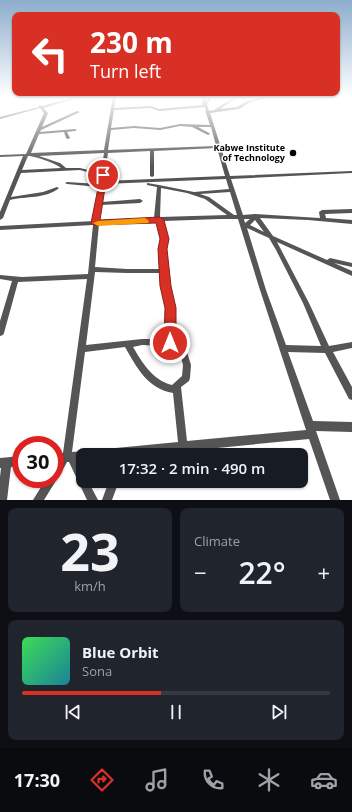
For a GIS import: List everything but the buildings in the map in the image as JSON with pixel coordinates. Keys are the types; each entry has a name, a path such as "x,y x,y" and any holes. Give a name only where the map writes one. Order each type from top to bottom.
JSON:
{"street":[{"path":"0,218 44,119"},
{"path":"40,131 63,119"},
{"path":"64,458 82,349 96,223 112,119"},
{"path":"211,119 218,147 240,216 245,225 283,348 336,500"},
{"path":"110,129 134,127 160,129 176,125 212,126"},
{"path":"193,126 208,134"},
{"path":"40,131 75,130"},
{"path":"65,131 68,138"},
{"path":"0,156 218,147"},
{"path":"152,150 152,176"},
{"path":"35,155 43,160 61,164 65,169"},
{"path":"20,172 80,169 103,175"},
{"path":"66,183 102,184 352,172"},
{"path":"149,184 207,198 232,216"},
{"path":"159,186 158,220 164,239 164,271 170,308 170,343"},
{"path":"8,199 22,195 46,195 57,188"},
{"path":"192,194 232,190"},
{"path":"99,204 140,200"},
{"path":"323,219 322,212 352,211"},
{"path":"0,228 232,216 323,219 352,222"},
{"path":"245,225 255,216"},
{"path":"255,216 270,235 296,282 327,350 352,396"},
{"path":"245,225 316,256 352,274"},
{"path":"316,256 352,265"},
{"path":"0,277 16,279 91,272 164,271"},
{"path":"0,333 16,279"},
{"path":"82,349 127,344 147,342 170,343 184,354 187,366 186,378 176,387 167,388 150,378 127,344"},
{"path":"283,348 327,350 352,345"},
{"path":"176,387 183,446"},
{"path":"167,448 311,430 352,427"},
{"path":"64,458 76,457"},
{"path":"64,458 76,472"},
{"path":"2,500 4,463"},
{"path":"38,500 46,488"},
{"path":"87,488 93,500"},
{"path":"107,500 111,488"}],"slow traffic":[{"path":"98,223 145,221"}],"place":[{"name":"Kabwe Institute of Technology","path":"293,153"}],"route":[{"path":"103,175 96,223 160,220 164,239 164,271 170,308 170,343"}]}
